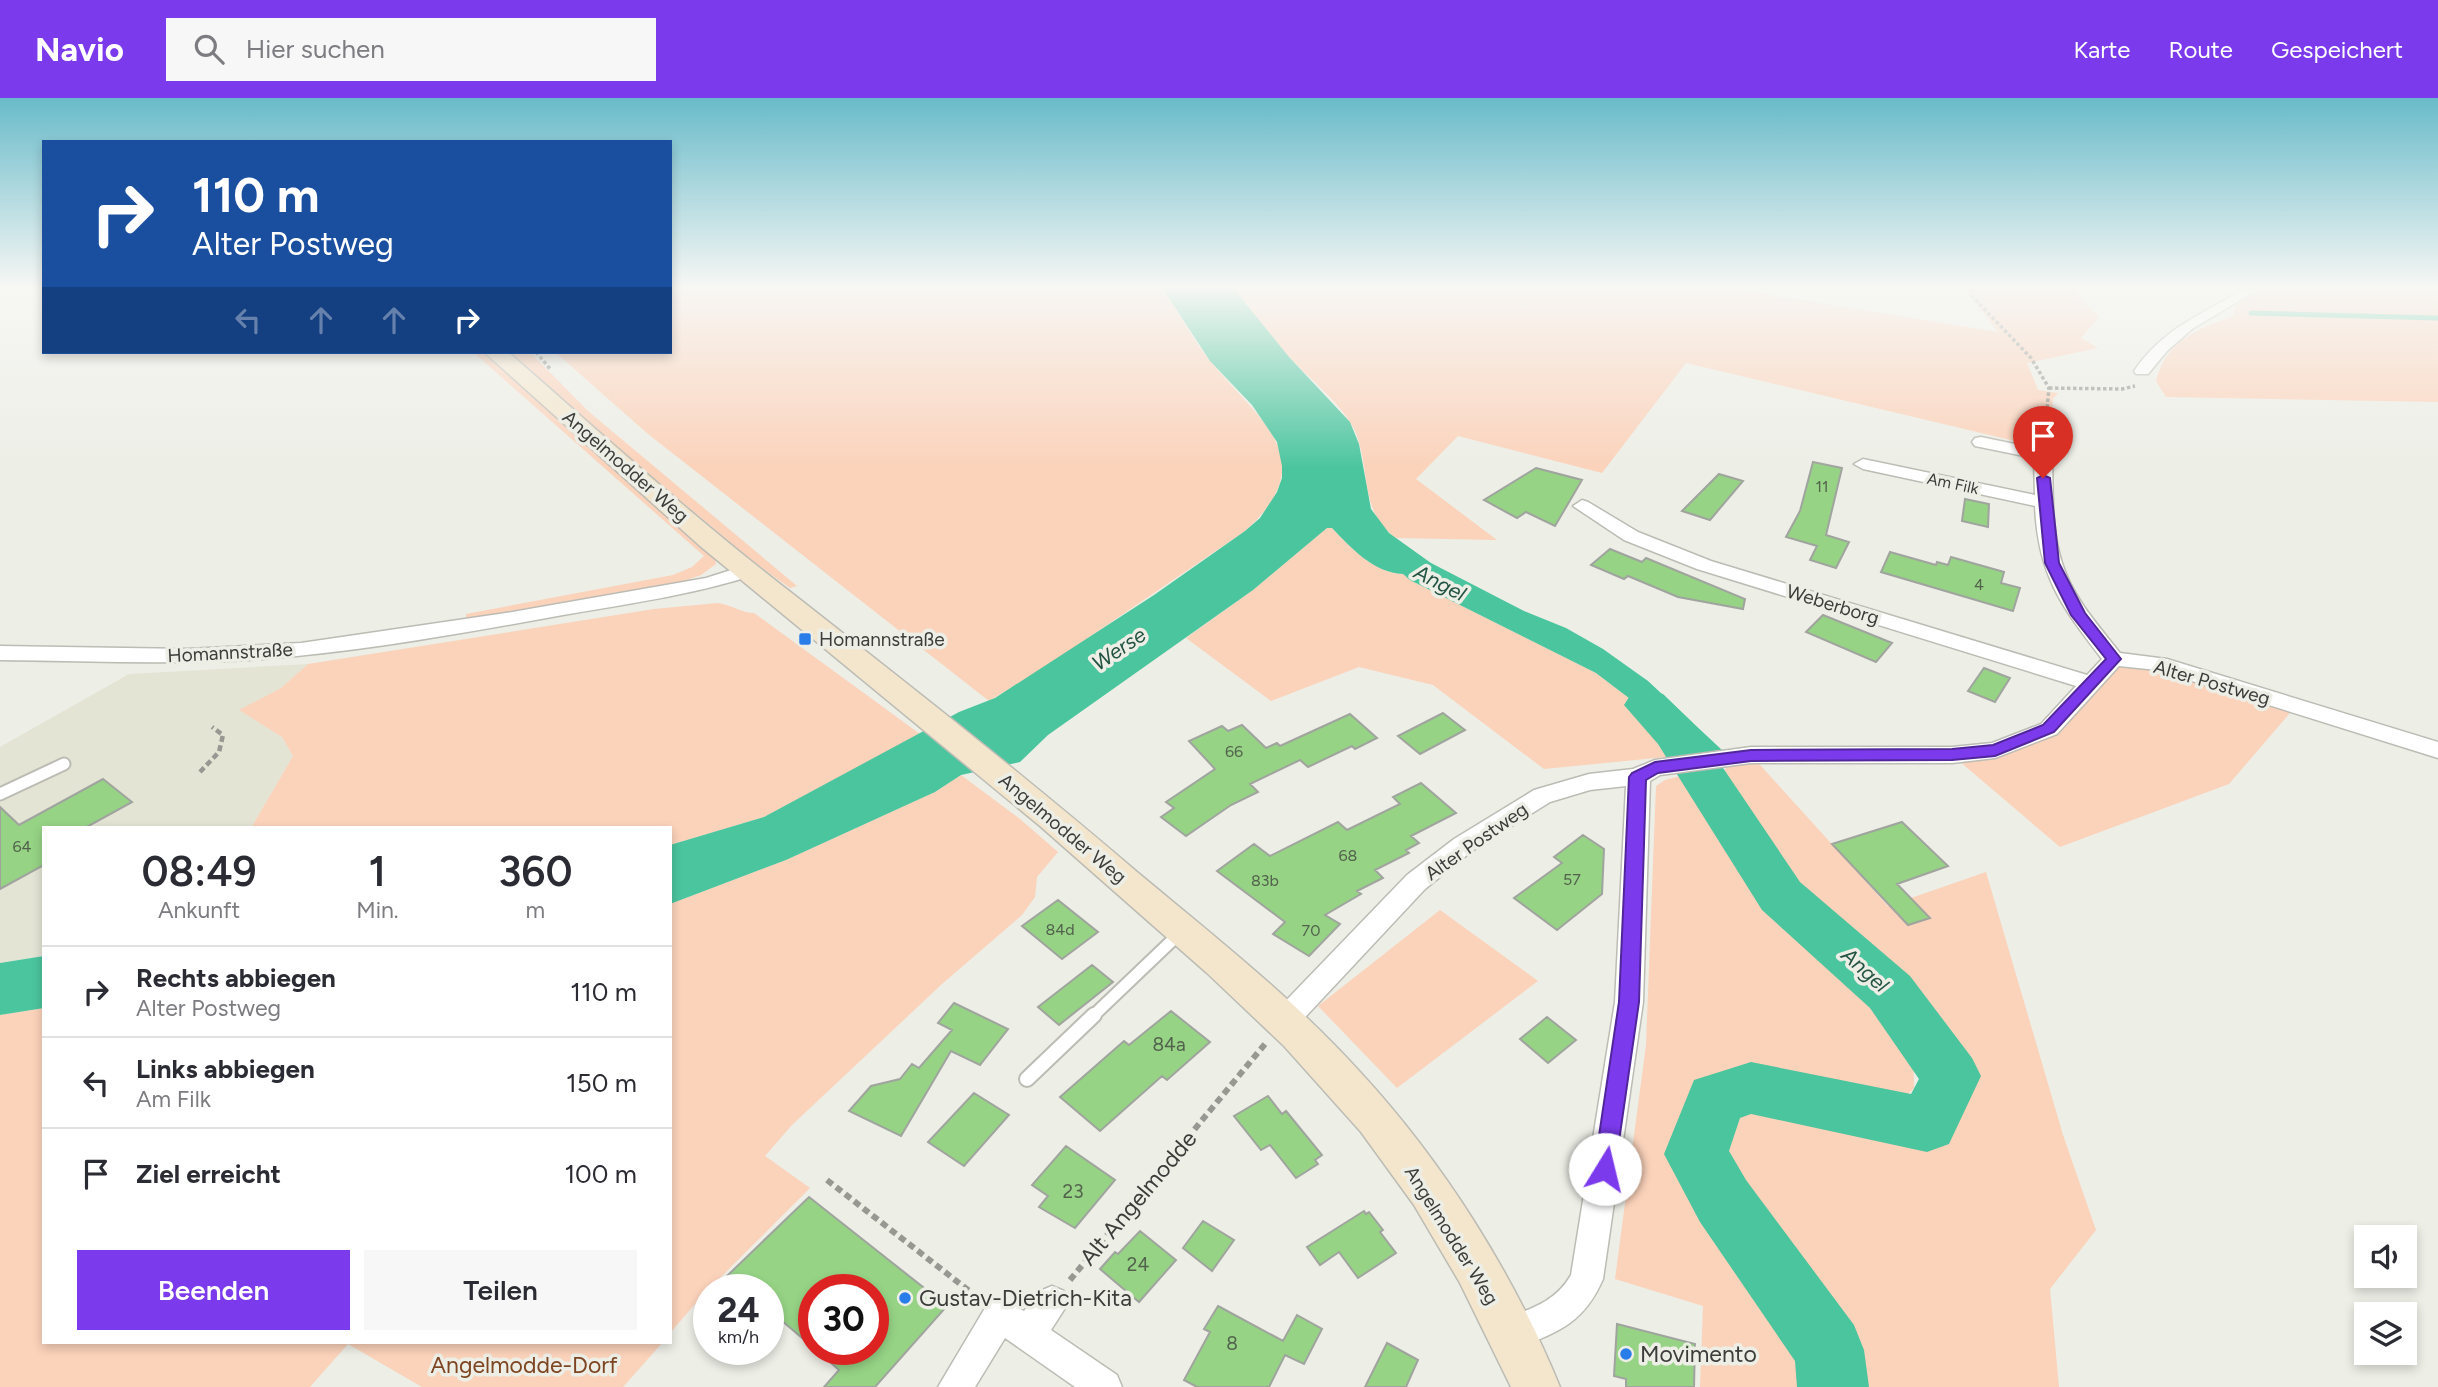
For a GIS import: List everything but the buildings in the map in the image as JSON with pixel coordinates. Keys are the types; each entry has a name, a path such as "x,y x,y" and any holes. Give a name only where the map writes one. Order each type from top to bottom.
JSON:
{"street":[{"path":"2142,371 2150,358 2161,349"},
{"name":"Angelmodder Weg","path":"497,354 747,571 1003,776 1183,930 1278,1029 1349,1087 1410,1165 1463,1247 1512,1334 1536,1387"},
{"path":"1981,443 2043,455 2044,502 2052,563 2078,615 2114,659"},
{"name":"Am Filk","path":"1863,464 2044,502"},
{"name":"Weberborg","path":"1582,506 1631,536 1704,565 2092,684"},
{"name":"Homannstraße","path":"0,653 192,656 304,648 406,634 709,583 747,571"},
{"name":"Alter Postweg","path":"1278,1029 1416,882 1463,845 1542,796 1590,782 1638,777 1655,768 1735,757 1952,755 1995,750 2049,729 2114,659 2159,664 2438,750"},
{"path":"1512,1334 1560,1314 1575,1302 1587,1279 1629,1002 1638,777"},
{"path":"955,1387 1013,1324 1052,1302"},
{"path":"1013,1324 1105,1387"}],"lane":[{"path":"0,794 64,764"},
{"path":"1027,1079 1183,930"}],"path":[{"path":"2023,349 2049,388 2043,455"},
{"path":"2049,388 2122,389 2143,384 2142,371"},
{"path":"200,772 218,756 223,746 223,735 212,727"},
{"name":"Alt Angelmodde","path":"1052,1302 1278,1029"},
{"path":"827,1180 1013,1324"}],"shaded area":[{"path":"308,664 281,688 240,710 282,737 293,756 252,826 42,826 42,956 0,963 0,747 129,674"}],"green space":[{"path":"672,349 1201,349 1264,422 1276,441 1282,461 1280,482 1268,505 1245,531 1054,661 989,701 648,434 557,354 672,354"},
{"path":"1282,349 2093,349 2027,363 2038,390 2058,393 2053,399 2049,449 1686,363 1602,473 1458,436 1416,479 1497,540 1396,538 1384,528 1371,503 1355,431 1335,402"},
{"path":"2172,349 2438,349 2438,402 2166,397 2156,381"},
{"path":"475,354 485,354 709,548 714,553 716,564 701,575 678,583 466,619 466,614 673,575 692,567 704,556"},
{"path":"504,354 532,354 588,411 797,586 790,588 755,563"},
{"path":"1327,528 1332,528 1355,551 1382,569 1403,574 1410,580 1596,673 1642,708 1676,756 1544,769 1433,685 1359,667 1271,701 1186,638 1253,590"},
{"path":"718,603 754,613 920,734 764,817 672,844 672,826 252,826 293,756 282,737 239,710 281,688 308,664 654,609"},
{"path":"2114,659 2159,664 2295,707 2229,784 2060,847 1952,755 2049,729"},
{"path":"1751,755 1888,906 1986,872 2063,1135 2096,1230 2050,1289 2059,1387 1833,1387 1829,1350 1723,1201 1696,1154 1716,1099 1751,1088 1927,1125 1951,1076 1890,992 1781,896 1723,772 1735,757"},
{"path":"961,775 1020,819 1058,852 1037,877 1035,897 1022,915 942,984 792,1125 765,1156 810,1188 724,1274 693,1274 693,1306 672,1331 672,903 786,860 935,792"},
{"path":"1684,775 1762,897 1808,941 1871,994 1913,1051 1914,1088 1898,1105 1750,1082 1709,1095 1689,1152 1717,1205 1816,1347 1821,1387 1700,1387 1703,1306 1615,1279 1646,1045 1656,786 1665,780"},
{"path":"1440,910 1538,981 1397,1088 1318,1006"},
{"path":"42,1008 42,1344 348,1344 310,1387 0,1387 0,1015"},
{"name":"Angelmodde-Dorf","path":"348,1344 661,1344 623,1387 422,1387"}],"water":[{"name":"Werse","path":"1202,349 1283,349 1350,422 1359,444 1371,509 1389,533 1431,563 1524,611 1566,628 1603,649 1648,681 1722,750 1676,756 1642,708 1596,673 1410,580 1403,574 1382,569 1355,551 1332,528 1327,528 1253,590 1048,735 1020,762 961,775 935,792 786,860 672,903 672,844 764,817 959,712 995,698 1154,595 1260,518 1277,492 1282,478 1277,442 1252,405 1210,361"},
{"path":"42,956 42,1008 0,1015 0,963"}],"waterway":[{"name":"Angel","path":"1647,705 1675,733 1781,896 1890,992 1951,1076 1927,1125 1751,1088 1716,1099 1696,1154 1723,1201 1829,1350 1833,1387"}],"place":[{"name":"Homannstraße","path":"805,639"},
{"name":"Gustav-Dietrich-Kita","path":"905,1298"},
{"name":"Movimento","path":"1626,1354"}],"route":[{"path":"1605,1169 1629,1002 1638,777 1655,768 1751,755 1952,755 1995,750 2049,729 2114,659 2078,615 2052,563 2043,478"}]}
